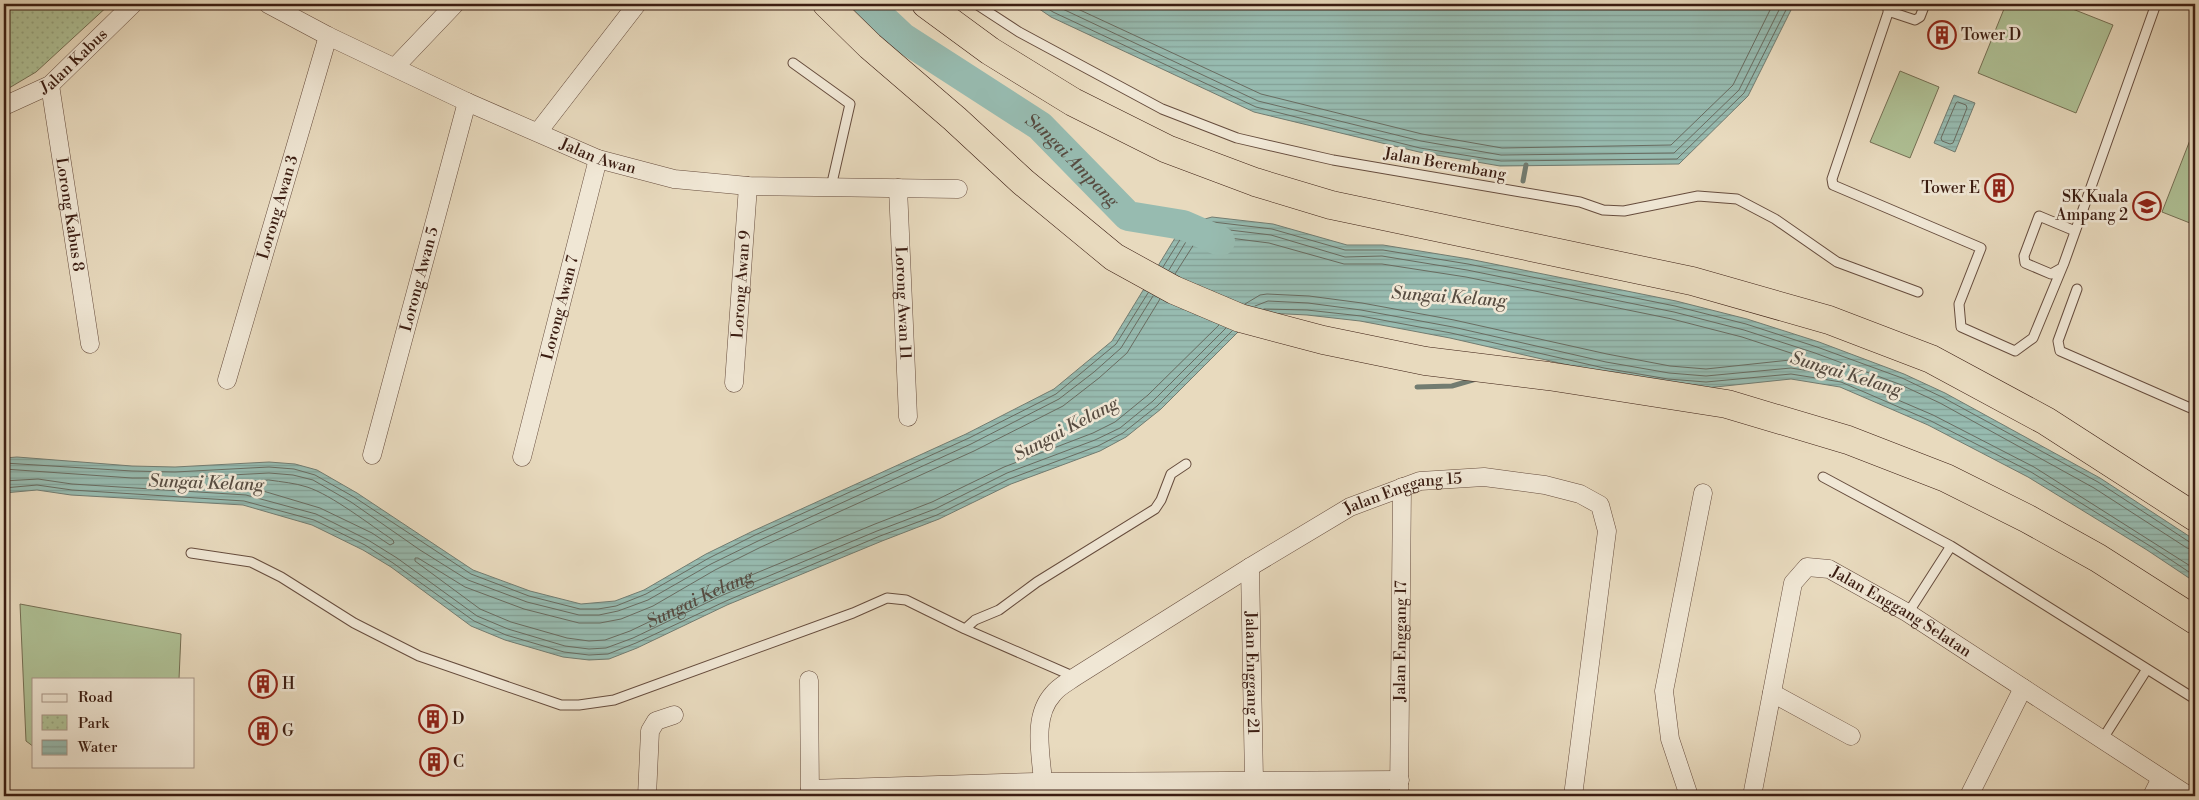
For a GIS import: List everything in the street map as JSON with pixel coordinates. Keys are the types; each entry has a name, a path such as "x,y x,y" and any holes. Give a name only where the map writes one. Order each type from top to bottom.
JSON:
{"highway":[{"path":"827,4 870,46 955,119 1023,182 1114,257 1174,290 1240,318 1324,340 1425,361 1548,376 1727,404 1848,440 1946,478 2028,518 2098,558 2195,620"},
{"path":"926,4 990,51 1073,102 1167,149 1255,182 1331,205 1692,281 1829,320 1931,360 2046,421 2195,517"}],"street":[{"name":"Jalan Kabus","path":"4,106 50,85 133,4"},
{"name":"Jalan Awan","path":"268,4 328,36 467,102 598,159 674,179 748,186 958,189"},
{"path":"395,67 455,4"},
{"path":"538,132 638,4"},
{"name":"Lorong Awan 3","path":"227,380 328,36"},
{"name":"Lorong Kabus 8","path":"50,85 90,344"},
{"name":"Lorong Awan 5","path":"372,455 467,102"},
{"name":"Lorong Awan 7","path":"522,457 598,159"},
{"name":"Lorong Awan 9","path":"734,383 748,186"},
{"name":"Lorong Awan 11","path":"898,188 908,417"},
{"name":"Jalan Enggang 15","path":"1042,782 1039,727 1043,709 1053,693 1075,677 1250,567 1350,507 1420,481 1484,478 1545,485 1580,494 1600,505 1607,530 1573,796"},
{"name":"Jalan Enggang 17","path":"1400,788 1402,487"},
{"path":"1689,796 1670,739 1664,691 1703,493"},
{"name":"Jalan Enggang 21","path":"1250,567 1254,780"},
{"name":"Jalan Enggang Selatan","path":"1754,796 1753,792 1793,583 1807,567 1829,569 1908,613 2189,796"},
{"path":"809,680 810,793 1042,782 1254,780 1400,788"},
{"path":"1969,796 2023,688"},
{"path":"1772,693 1852,736"},
{"path":"647,796 650,731 656,721 674,715"},
{"path":"2152,796 2161,778"}],"lane":[{"name":"Jalan Berembang","path":"976,4 1027,36 1154,104 1237,138 1333,160 1580,202 1603,210 1624,211 1698,196 1737,199 1776,219 1837,262 1918,292"},
{"path":"1925,4 1920,17 1915,20 1889,8 1832,179 1833,185 1981,248 1959,304 1961,328 2015,351 2033,338 2075,231 2156,4"},
{"path":"793,63 850,104 831,187"},
{"path":"2060,270 2051,274 2025,263 2024,256 2039,216 2075,231"},
{"path":"2077,289 2058,341 2058,348 2062,354 2195,410"},
{"path":"965,629 975,620 999,610 1036,582 1154,509 1162,500 1171,474 1186,464"},
{"path":"1823,477 1951,546 2195,699"},
{"path":"1908,613 1951,546"},
{"path":"191,553 251,562 281,577 354,623 419,656 561,705 579,705 614,700 853,614 887,598 906,600 965,629 1075,677"},
{"path":"2102,740 2147,669"}],"green space":[{"path":"4,4 110,4 36,72 4,91"},
{"path":"2006,4 2060,4 2113,25 2076,113 1978,73"},
{"path":"1900,71 1939,87 1910,158 1870,142"},
{"path":"2192,135 2195,137 2195,225 2162,212"},
{"path":"20,604 181,634 179,678 32,678 32,746 26,741"}],"water":[{"path":"1032,4 1794,4 1748,96 1679,164 1500,166 1419,152 1254,112 1051,17"},
{"path":"1954,95 1975,103 1955,152 1934,143"},
{"name":"Sungai Kelang","path":"1212,217 1273,224 1347,245 1383,245 1469,259 1676,301 1747,319 1819,342 1904,374 1945,393 2100,478 2195,540 2195,582 2147,550 2028,477 1928,425 1840,387 1791,379 1706,388 1603,373 1450,338 1360,321 1267,313 1246,324 1161,409 1126,437 1100,451 1011,484 939,519 727,605 637,648 609,659 589,660 563,657 505,640 471,626 391,567 363,550 312,525 243,505 71,495 37,490 4,493 4,458 17,457 132,466 175,467 269,462 295,464 317,470 357,493 473,570 530,591 581,604 615,601 644,590 706,554 753,531 966,434 1054,389 1112,341 1183,225"}],"waterway":[{"name":"Sungai Ampang","path":"867,4 902,37 1040,126 1128,216 1183,225 1220,241"},
{"path":"1523,181 1526,165"},
{"path":"1417,387 1452,386 1476,379"}],"place":[{"name":"Tower D","path":"1942,35"},
{"name":"Tower E","path":"1999,188"},
{"name":"SK Kuala Ampang 2","path":"2147,206"},
{"name":"H","path":"263,684"},
{"name":"D","path":"433,719"},
{"name":"G","path":"263,731"},
{"name":"C","path":"434,762"}]}
